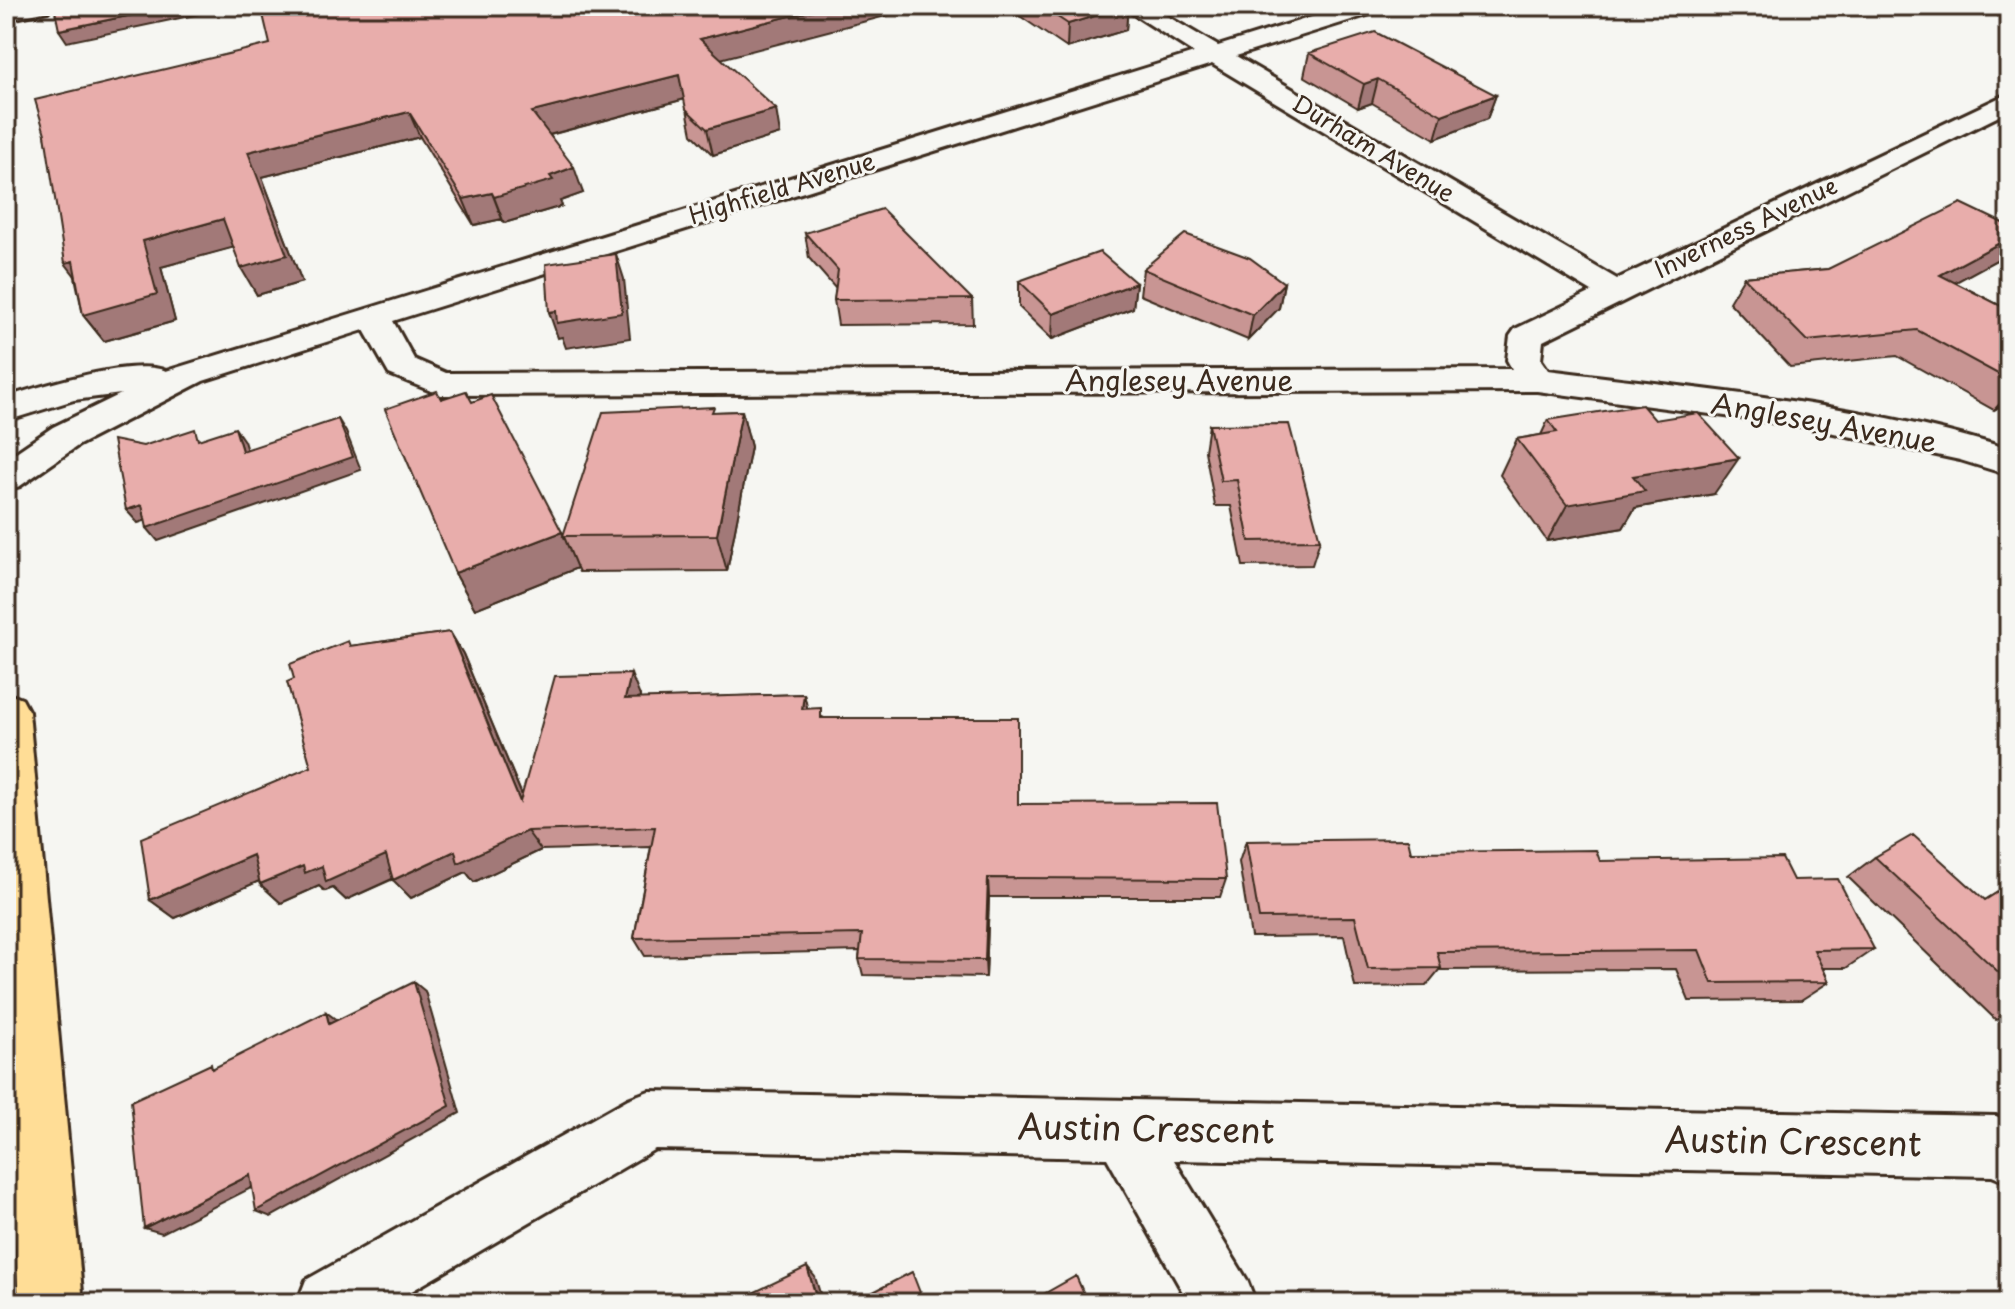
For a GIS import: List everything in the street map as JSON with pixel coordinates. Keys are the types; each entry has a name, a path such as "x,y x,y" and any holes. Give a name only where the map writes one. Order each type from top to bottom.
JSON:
{"highway":[{"path":"6,712 51,1303"}],"street":[{"path":"6,13 40,6"},
{"name":"Durham Avenue","path":"1133,6 1614,291"},
{"name":"Highfield Avenue","path":"6,409 70,389 191,373 1372,6"},
{"name":"Inverness Avenue","path":"1537,380 1524,360 1527,336 2009,101"},
{"name":"Anglesey Avenue","path":"374,317 401,366 441,384 1537,380 1801,414 1965,448 2009,462"},
{"name":"Highfield Avenue","path":"6,477 66,436 191,373"},
{"name":"Austin Crescent","path":"329,1303 649,1120 1996,1146 2009,1153"},
{"path":"1122,1128 1224,1303"}],"building":[{"path":"54,6 176,6 59,30"},
{"path":"261,6 829,6 700,39 776,109 707,129 686,109 679,75 532,112 574,167 550,176 553,180 494,197 492,193 463,199 409,112 248,152 287,255 241,268 223,219 143,241 157,294 83,315 73,261 65,263 45,134 35,100 270,44"},
{"path":"1041,6 1128,6 1068,24"},
{"path":"1375,32 1496,95 1442,115 1378,79 1364,84 1309,53"},
{"path":"1961,203 2009,226 2009,238 1940,275 2009,310 2009,380 1917,330 1807,341 1744,277 1828,269"},
{"path":"882,209 972,299 834,300 838,270 805,233"},
{"path":"1185,234 1250,258 1284,283 1253,315 1143,269"},
{"path":"1100,252 1136,283 1053,314 1019,281"},
{"path":"616,254 622,313 557,323 556,311 549,312 546,264"},
{"path":"437,391 441,399 466,391 472,402 491,395 562,532 455,573 385,409"},
{"path":"1642,405 1655,420 1698,413 1739,458 1633,476 1645,491 1567,505 1517,439 1557,432 1548,420"},
{"path":"714,407 712,412 742,411 717,535 563,536 603,412"},
{"path":"338,419 353,457 147,528 142,505 126,510 113,440 143,446 195,429 198,440 235,428 242,451"},
{"path":"1289,424 1320,540 1249,541 1237,480 1221,481 1209,425"},
{"path":"450,632 520,802 555,676 631,674 625,699 804,694 802,709 821,708 821,718 1018,718 1018,804 1217,803 1226,879 988,878 985,960 859,959 862,934 634,938 655,827 527,831 458,863 455,851 393,880 386,855 326,882 322,866 305,873 303,866 260,884 253,855 150,900 141,838 311,767 287,682 294,679 290,664 348,641 350,646"},
{"path":"1913,835 1985,900 2009,885 2009,982 1875,857"},
{"path":"1408,839 1411,852 1596,850 1600,861 1782,858 1793,880 1838,879 1874,949 1814,950 1829,982 1712,983 1699,950 1437,952 1441,968 1368,969 1355,917 1259,918 1246,841"},
{"path":"414,982 450,1106 256,1211 250,1175 144,1228 131,1101 211,1064 212,1069 326,1012 329,1024"},
{"path":"807,1267 818,1303 732,1303"},
{"path":"912,1272 924,1303 852,1303"},
{"path":"1076,1276 1088,1303 1028,1303"}]}
